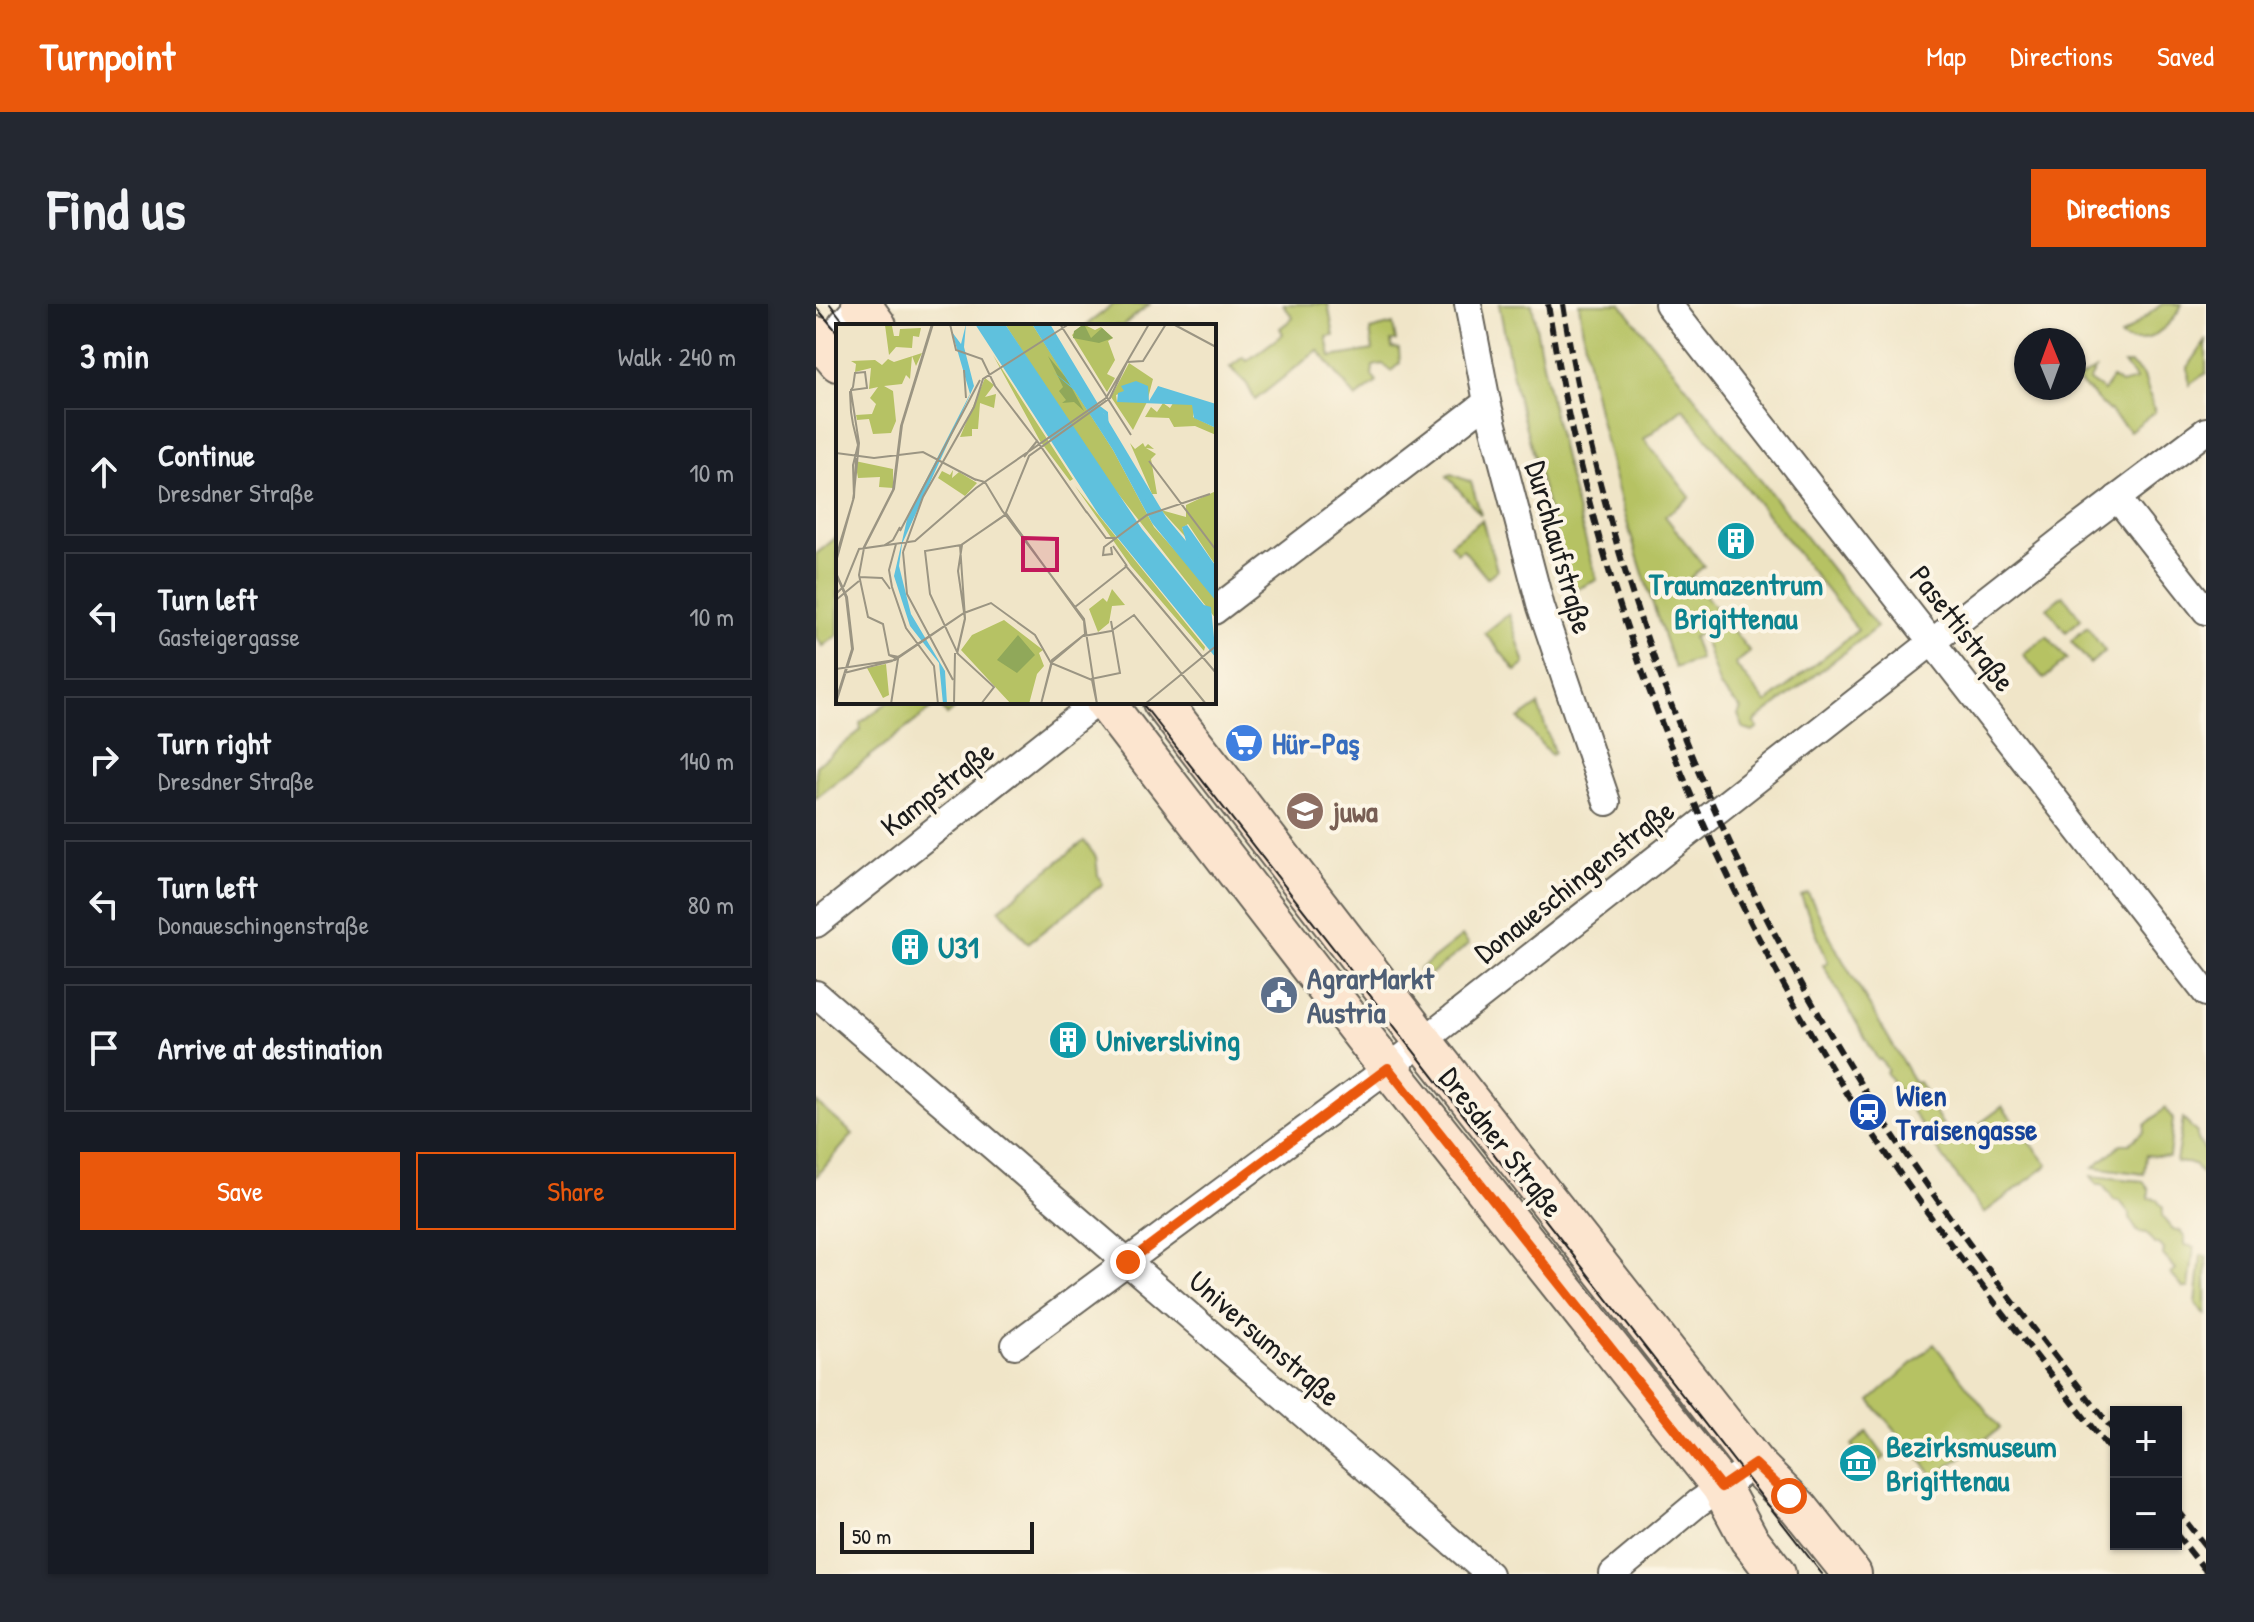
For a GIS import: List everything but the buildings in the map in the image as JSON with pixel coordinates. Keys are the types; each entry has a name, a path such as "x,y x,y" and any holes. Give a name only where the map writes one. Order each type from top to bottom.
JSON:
{"main road":[{"name":"Dresdner Straße","path":"1107,704 1388,1068 1721,1487 1749,1539 1776,1574"},
{"name":"Dresdner Straße","path":"1164,704 1755,1464 1799,1508 1852,1574"}],"street":[{"name":"Durchlaufstraße","path":"1468,304 1487,402 1541,607 1607,802"},
{"name":"Pasettistraße","path":"1668,304 2206,993"},
{"path":"1216,609 1487,402"},
{"name":"Donaueschingenstraße","path":"1015,1345 1388,1068 1933,640 2206,431"},
{"path":"2117,498 2206,611"},
{"name":"Kampstraße","path":"816,924 1094,704"},
{"name":"Universumstraße","path":"816,994 1489,1574"},
{"path":"1613,1574 1721,1487 1755,1464"}],"green space":[{"path":"1114,304 1150,304 1125,324 1088,324"},
{"path":"1283,304 1328,304 1334,336 1327,337 1331,357 1373,350 1370,330 1393,324 1396,341 1391,341 1392,348 1399,349 1400,363 1391,371 1383,364 1373,366 1372,376 1377,382 1356,398 1318,350 1255,400 1247,384 1230,367 1243,357 1247,361 1283,334 1280,328 1293,318"},
{"path":"1499,304 1532,304 1560,443 1597,580 1571,592 1515,388"},
{"path":"1579,304 1621,304 1877,627 1754,722 1758,728 1753,732 1744,729 1738,715 1741,709 1720,687 1702,633 1693,637 1700,659 1675,668 1617,489","holes":["1683,408 1858,630 1766,703 1735,664 1750,652 1691,577 1704,566 1665,516 1690,497 1644,439"]},
{"path":"2162,304 2182,304 2172,320 2157,334 2139,341 2120,337"},
{"path":"2206,341 2206,373 2189,385 2188,367"},
{"path":"2124,364 2131,364 2144,376 2155,412 2130,431 2086,389 2086,374 2095,370 2089,381 2104,391 2112,378 2121,384 2136,380"},
{"path":"1451,474 1471,482 1481,515 1447,476"},
{"path":"1482,520 1497,570 1487,578 1463,549 1457,553 1450,544"},
{"path":"836,538 836,636 823,646 816,637 816,554"},
{"path":"2063,595 2081,619 2066,632 2047,608"},
{"path":"1509,614 1525,664 1516,671 1485,633"},
{"path":"2087,627 2105,651 2090,664 2071,641"},
{"path":"2047,636 2067,659 2044,679 2023,654"},
{"path":"885,704 938,704 816,798 816,766 861,730 860,723"},
{"path":"940,704 959,704 960,705 947,715"},
{"path":"1538,705 1554,752 1551,755 1519,719"},
{"path":"1084,841 1096,857 1098,875 1103,884 1028,943 999,909"},
{"path":"1808,893 1838,952 1915,1083 1919,1082 1934,1107 1932,1109 1955,1142 2002,1107 2048,1165 1984,1213 1937,1149 1886,1072 1888,1070 1878,1060 1823,965 1828,962 1801,896"},
{"path":"1462,936 1469,944 1426,978 1419,970"},
{"path":"816,1102 853,1134 816,1177"},
{"path":"2165,1108 2173,1119 2169,1157 2146,1155 2144,1174 2094,1167 2121,1144 2129,1144"},
{"path":"2183,1119 2197,1133 2197,1140 2206,1151 2206,1180 2194,1164 2176,1162"},
{"path":"2091,1176 2143,1181 2149,1190 2149,1198 2156,1199 2163,1208 2162,1216 2185,1237 2185,1245 2194,1247 2189,1288 2183,1288 2171,1274 2176,1269 2163,1255 2164,1249 2154,1244 2146,1233 2138,1232 2120,1201 2114,1200 2102,1184 2097,1184"},
{"path":"2201,1255 2206,1256 2206,1315 2196,1304"},
{"path":"1934,1344 2000,1428 1935,1477 1870,1401"},
{"path":"1867,1432 1885,1457 1870,1469 1852,1445"}],"tram line":[{"path":"830,304 845,324"},
{"path":"816,307 836,331"},
{"path":"1143,704 1822,1574"}],"railway":[{"path":"1548,304 1568,411 1594,518 1626,623 1663,727 1753,927 1806,1024 1891,1161 1985,1290 2110,1450"},
{"path":"1563,304 1583,410 1608,514 1640,618 1677,720 1719,820 1766,917 1818,1012 1901,1147 1990,1272 2110,1426"},
{"path":"2182,1517 2206,1547"},
{"path":"2182,1541 2206,1571"}],"place":[{"name":"Traumazentrum Brigittenau","path":"1736,541"},
{"name":"Hür-Paş","path":"1244,743"},
{"name":"juwa","path":"1305,811"},
{"name":"U31","path":"910,947"},
{"name":"AgrarMarkt Austria","path":"1279,995"},
{"name":"Universliving","path":"1068,1040"},
{"name":"Wien Traisengasse","path":"1868,1112"},
{"name":"Bezirksmuseum Brigittenau","path":"1858,1463"}],"route":[{"path":"1128,1262 1388,1068 1721,1487 1755,1464 1789,1496"}]}
